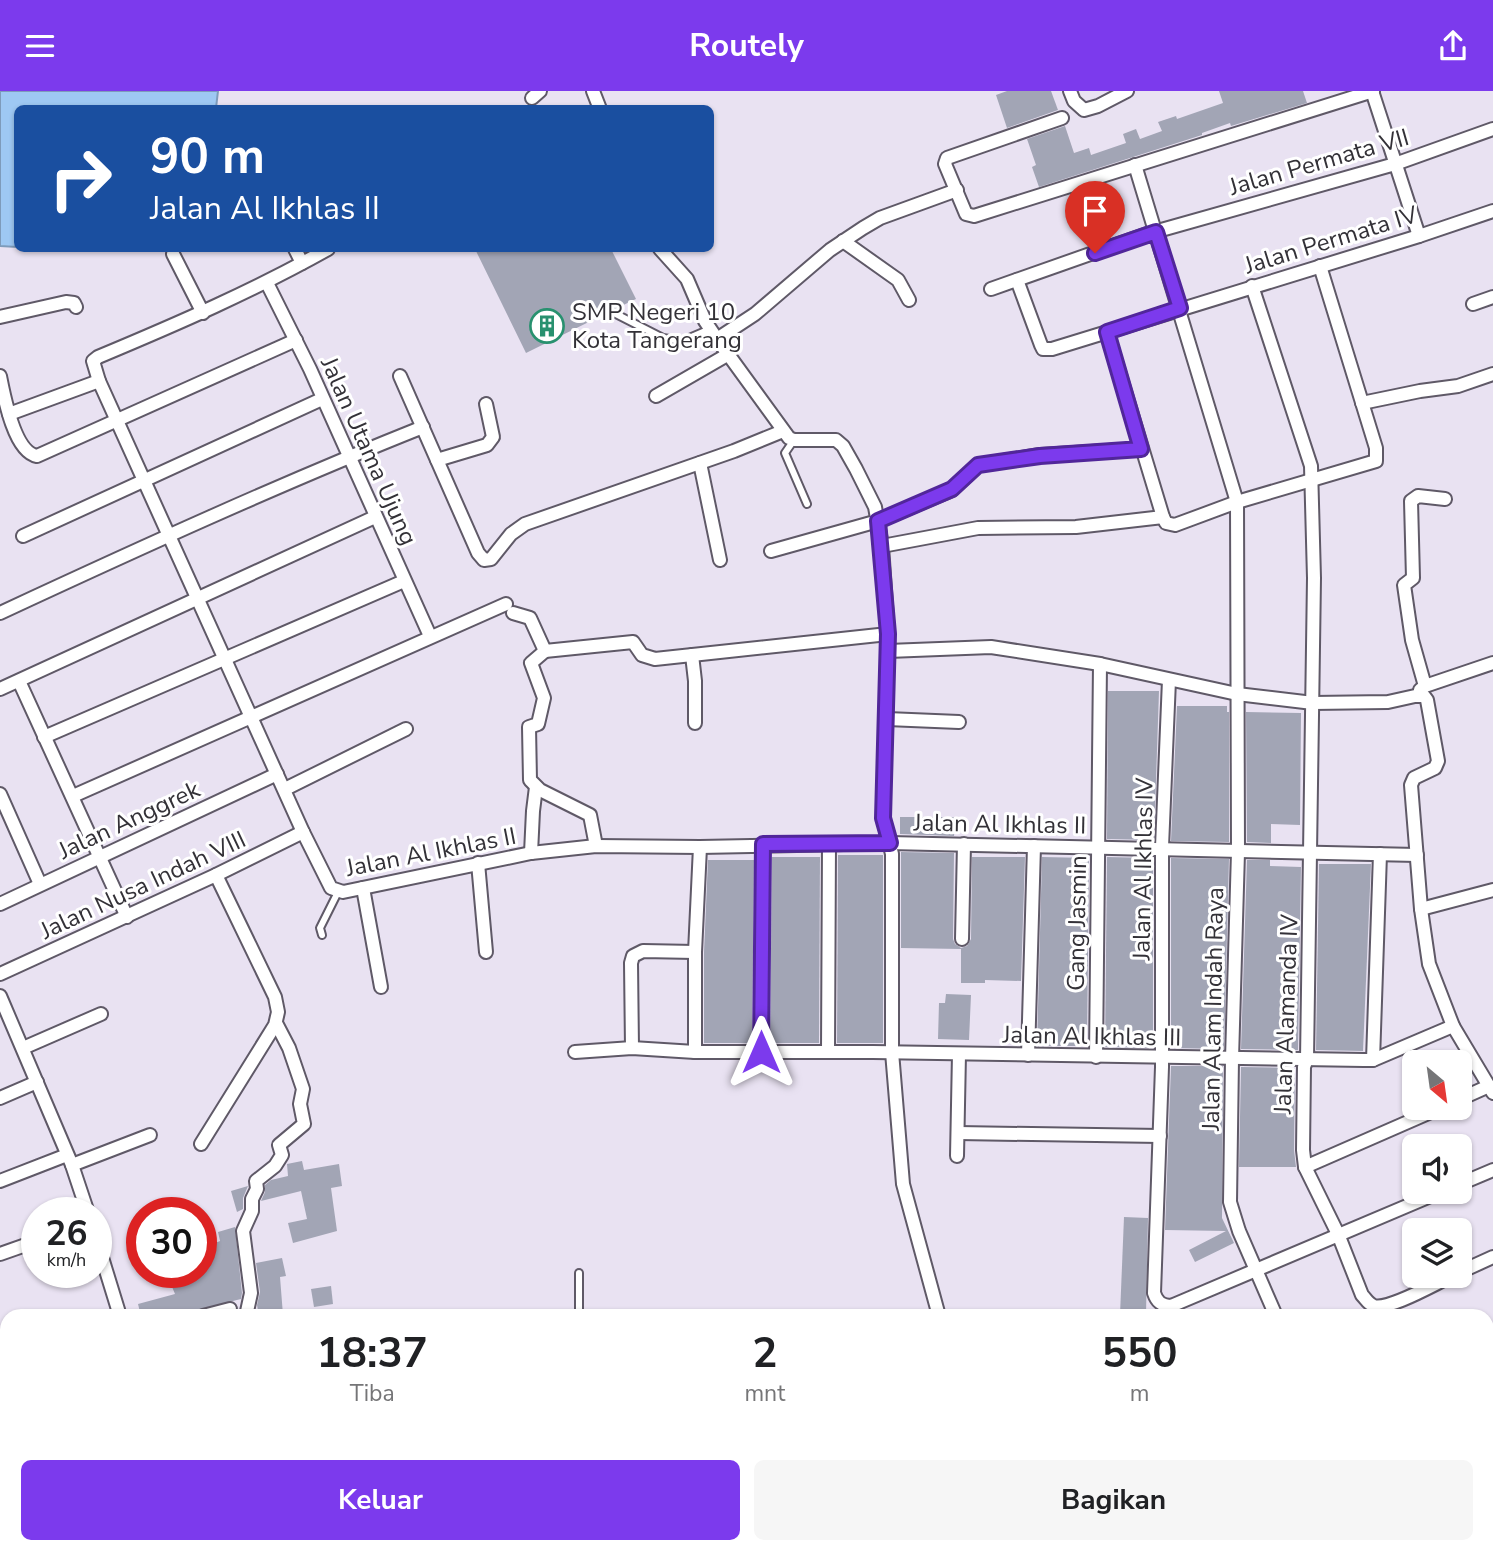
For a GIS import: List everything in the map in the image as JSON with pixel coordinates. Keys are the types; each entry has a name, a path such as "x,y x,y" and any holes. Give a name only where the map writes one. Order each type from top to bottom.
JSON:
{"street":[{"path":"1070,91 1074,101 1084,110 1128,91"},
{"path":"1062,118 947,157 945,164 966,214 974,216 1373,91 1419,236"},
{"name":"Jalan Permata VII","path":"991,289 1156,232 1395,164 1493,129"},
{"name":"Jalan Alam Indah Raya","path":"1135,165 1237,502 1238,852 1231,1059 1230,1202 1236,1223 1273,1309"},
{"path":"713,334 755,314 843,241 880,218 957,190"},
{"name":"Jalan Permata IV","path":"1017,281 1043,349 1052,349 1493,211"},
{"path":"843,241 898,280 909,300"},
{"path":"296,252 302,263"},
{"path":"322,252 267,283 93,361 99,381 303,832 331,888 336,891"},
{"path":"663,252 687,279 713,334 783,431 794,440 836,440 842,446 864,482 878,521 888,634 883,818 892,854 892,1052 904,1184 938,1309"},
{"path":"173,254 203,313"},
{"path":"882,546 978,528 1076,527 1167,521 1376,461 1376,448 1320,266"},
{"name":"Jalan Utama Ujung","path":"267,283 296,340 430,636"},
{"name":"Jalan Alamanda IV","path":"1252,286 1311,466 1314,578 1312,853 1303,1150 1306,1167 1338,1234 1362,1294 1369,1303 1376,1307 1392,1303 1425,1288"},
{"path":"1473,304 1493,297"},
{"path":"0,317 66,302 74,303 76,307"},
{"path":"1107,332 1141,449 1167,521"},
{"path":"0,376 9,414 21,443 34,456 296,340"},
{"path":"656,396 727,355"},
{"path":"1362,403 1458,386 1493,374"},
{"path":"400,376 478,553 488,561 511,534 525,524 783,431"},
{"path":"9,414 99,381"},
{"path":"23,536 322,399"},
{"path":"437,460 492,442 486,404"},
{"path":"0,613 169,534 423,427"},
{"path":"771,551 878,521 952,489 978,465 1040,456 1141,449"},
{"path":"700,463 720,560"},
{"path":"1445,499 1418,496 1411,501 1413,578 1404,585 1421,693 1427,700 1438,761 1435,768 1414,778 1411,785 1421,909 1429,964 1452,1027 1491,1089 1472,1095"},
{"path":"0,689 375,517"},
{"path":"44,737 404,581"},
{"path":"73,796 430,636 509,609 530,618 545,652"},
{"path":"596,846 590,815 536,787 530,780 529,727 538,724 544,698 531,663 545,652 633,642 642,655 649,658 888,634"},
{"path":"888,651 991,647 1100,664 1237,694 1313,703 1388,702 1421,693 1493,663"},
{"path":"692,655 695,723"},
{"name":"Gang Jasmin","path":"1096,1057 1100,664"},
{"name":"Jalan Al Ikhlas IV","path":"1169,680 1162,850 1162,1058 1154,1293 1160,1303 1171,1306 1256,1269"},
{"path":"19,681 127,917"},
{"path":"887,719 959,722"},
{"path":"285,789 406,729"},
{"name":"Jalan Anggrek","path":"0,904 277,774"},
{"path":"531,853 536,787"},
{"path":"0,794 40,884"},
{"name":"Jalan Nusa Indah VIII","path":"0,974 127,917 303,832"},
{"name":"Jalan Al Ikhlas II","path":"336,891 363,888 531,853 596,846 890,843 1416,855"},
{"path":"761,1052 763,844"},
{"path":"828,1052 829,844"},
{"path":"962,939 964,844"},
{"path":"1028,1055 1034,846"},
{"path":"695,1052 695,952 700,847"},
{"path":"1373,1060 1381,854"},
{"path":"478,863 486,952"},
{"path":"201,1144 275,1023 278,1012 275,996 216,875"},
{"path":"363,888 381,987"},
{"path":"1421,909 1493,890"},
{"path":"632,1048 633,956 643,951 695,952"},
{"path":"0,996 82,1197"},
{"path":"23,1048 101,1014"},
{"path":"248,1309 251,1293 243,1231 252,1211 256,1181 275,1166 282,1155 279,1146 304,1124 300,1104 303,1090 289,1048 275,1023"},
{"name":"Jalan Al Ikhlas III","path":"575,1052 632,1048 695,1052 892,1052 1373,1060 1452,1027"},
{"path":"957,1156 959,1054"},
{"path":"0,1098 37,1082"},
{"path":"1306,1167 1413,1120"},
{"path":"958,1133 1160,1136"},
{"path":"0,1181 150,1135"},
{"path":"1472,1179 1493,1170"},
{"path":"1256,1269 1411,1204"},
{"path":"0,1254 21,1247"},
{"path":"1472,1267 1493,1257"},
{"path":"109,1288 115,1309"}],"lane":[{"path":"612,311 663,338 682,341 713,334"},
{"path":"794,440 785,453 807,503"},
{"path":"322,935 320,927 336,891"},
{"path":"579,1273 579,1309"}],"water":[{"path":"0,91 218,91 216,105 14,105 14,247 0,246"}],"building":[{"path":"1007,91 1051,91 1058,110 1007,128 996,95"},
{"path":"1219,91 1303,91 1307,103 1231,126 1230,123 1202,135 1039,187 1032,167 1036,165 1027,139 1065,126 1074,153 1089,148 1091,155 1126,143 1123,134 1136,129 1140,139 1162,131 1158,122 1176,116 1177,119 1223,103"},
{"name":"SMP Negeri 10 Kota Tangerang","path":"476,252 612,252 636,299 617,308 610,307 607,313 526,353"},
{"path":"1108,691 1159,691 1154,840 1107,839"},
{"path":"1177,706 1227,706 1229,842 1171,841"},
{"path":"1246,712 1301,713 1300,825 1271,824 1271,843 1247,842"},
{"path":"900,817 955,817 954,836 900,834"},
{"path":"901,852 954,853 953,939 961,948 967,946 971,939 972,857 1025,857 1021,981 985,980 985,983 961,983 961,949 901,948"},
{"path":"838,855 883,855 883,1043 837,1043"},
{"path":"772,857 820,857 819,1043 770,1043"},
{"path":"1042,857 1089,858 1087,1046 1037,1046"},
{"path":"1107,857 1153,858 1153,1048 1105,1047"},
{"path":"1171,858 1229,859 1224,1049 1171,1048"},
{"path":"708,860 754,860 752,1043 704,1043"},
{"path":"1247,860 1270,860 1270,866 1301,867 1298,1050 1241,1049"},
{"path":"1319,864 1371,864 1363,1051 1316,1050"},
{"path":"946,994 971,995 969,1040 938,1039 939,1003 945,1003"},
{"path":"1171,1066 1223,1066 1222,1218 1234,1243 1195,1262 1189,1250 1226,1231 1165,1230"},
{"path":"1241,1067 1295,1068 1296,1167 1239,1167"},
{"path":"302,1161 304,1170 339,1164 342,1186 331,1188 337,1231 293,1243 288,1223 307,1219 301,1191 261,1201 265,1185 271,1180 288,1176 287,1164"},
{"path":"248,1186 243,1198 243,1209 237,1212 231,1191"},
{"path":"1124,1217 1148,1218 1146,1309 1120,1309"},
{"path":"235,1227 241,1299 200,1309 139,1309 138,1304 175,1294 173,1288 217,1288 217,1242 220,1241 218,1232"},
{"path":"282,1258 286,1276 280,1277 283,1309 258,1309 260,1292 256,1263"},
{"path":"331,1286 333,1304 314,1307 311,1289"}],"place":[{"name":"SMP Negeri 10 Kota Tangerang","path":"547,326"}],"route":[{"path":"761,1052 763,844 890,843 883,818 888,634 878,521 952,489 978,465 1040,456 1141,449 1107,332 1180,308 1156,232 1095,253"}]}
